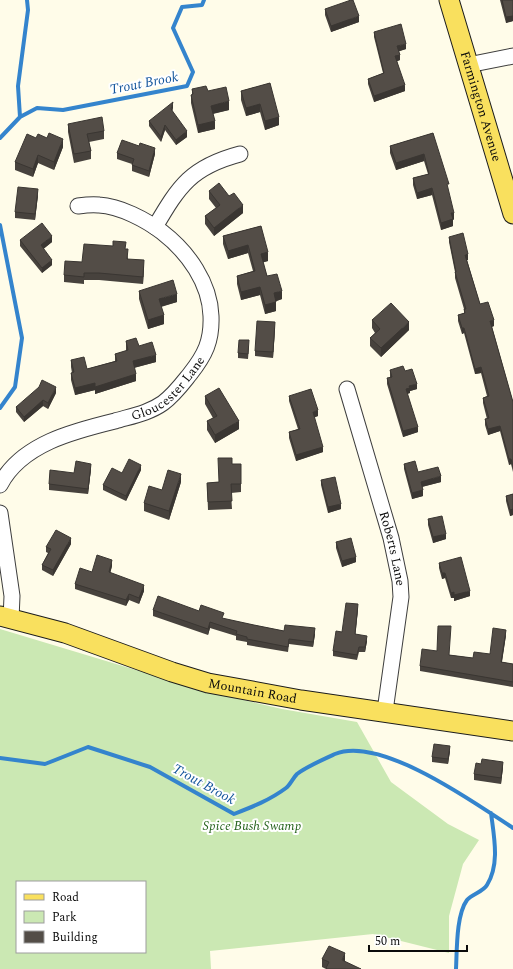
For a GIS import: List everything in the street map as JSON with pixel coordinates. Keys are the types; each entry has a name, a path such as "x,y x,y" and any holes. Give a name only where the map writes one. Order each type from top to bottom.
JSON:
{"main road":[{"name":"Farmington Avenue","path":"449,0 513,214"},
{"name":"Mountain Road","path":"6,617 64,633 208,683 300,700 385,711 513,732"}],"street":[{"path":"468,65 513,56"},
{"path":"155,227 173,197 191,176 221,159 240,154"},
{"name":"Gloucester Lane","path":"0,485 5,475 14,466 36,449 57,438 86,428 143,413 163,403 178,389 204,356 212,332 211,311 205,288 196,268 182,250 155,227 116,208 99,205 78,206"},
{"name":"Roberts Lane","path":"347,389 391,538 400,581 401,597 385,711"},
{"path":"0,513 12,596 6,617"}],"green space":[{"name":"Spice Bush Swamp","path":"0,629 209,692 282,709 357,722 391,782 448,824 479,840 463,864 449,916 449,953 373,934 210,951 211,969 0,969"}],"building":[{"path":"353,0 359,16 331,26 325,9"},
{"path":"502,0 513,0 513,16 506,17"},
{"path":"401,24 406,44 397,46 400,55 395,56 405,85 374,96 368,79 384,73 374,32"},
{"path":"270,83 279,117 265,121 260,104 246,108 241,91"},
{"path":"206,86 208,91 226,87 229,101 211,106 215,121 198,125 191,95 193,94 192,89"},
{"path":"173,102 171,109 187,131 176,140 165,125 161,137 149,121"},
{"path":"102,117 104,131 87,134 91,151 74,154 68,124"},
{"path":"49,133 63,139 54,162 38,155 33,169 15,162 27,134 36,138 38,134 47,138"},
{"path":"433,133 449,184 447,184 454,213 451,213 453,219 441,223 432,188 417,193 413,178 429,174 424,154 396,163 390,146"},
{"path":"122,140 139,146 140,143 155,148 149,171 132,165 134,159 117,153"},
{"path":"219,183 229,196 234,193 243,205 214,228 205,216 220,205 209,191"},
{"path":"18,187 38,189 35,214 15,212"},
{"path":"42,223 52,236 41,245 52,260 42,268 20,240"},
{"path":"261,226 268,252 261,254 267,276 277,274 282,291 274,293 276,302 265,305 260,287 241,292 237,276 255,271 248,245 228,251 223,236"},
{"path":"463,233 468,254 465,255 480,304 488,302 494,320 490,321 513,402 513,467 511,459 509,459 500,426 488,429 485,419 489,418 483,398 489,396 481,367 475,369 464,328 462,328 458,315 465,313 464,309 466,309 455,272 449,237"},
{"path":"113,241 126,242 125,249 128,249 127,259 144,260 143,277 99,273 84,273 84,277 64,275 65,261 82,262 84,244 113,246"},
{"path":"173,280 177,294 159,299 164,315 148,320 139,291"},
{"path":"391,303 409,322 381,348 370,338 380,329 372,320"},
{"path":"257,321 275,322 273,352 255,351"},
{"path":"136,338 139,346 152,342 156,355 133,361 136,374 95,387 95,383 75,388 71,373 74,372 71,360 84,357 87,369 117,361 115,354 128,350 126,341"},
{"path":"239,340 249,340 248,354 238,353"},
{"path":"403,366 405,371 412,369 417,384 409,386 410,388 406,389 418,427 403,431 387,378 392,377 390,370"},
{"path":"42,380 56,387 48,403 43,400 24,417 16,407 39,387"},
{"path":"219,388 239,421 215,435 207,421 217,416 205,396"},
{"path":"311,389 318,410 313,412 323,447 296,455 289,432 300,429 289,396"},
{"path":"218,458 232,458 232,464 241,464 241,484 231,484 232,501 208,502 207,483 219,482"},
{"path":"129,459 141,465 126,496 103,485 112,468 122,473"},
{"path":"76,461 91,464 88,489 49,484 50,470 74,473"},
{"path":"415,461 418,472 438,467 441,476 421,482 423,490 412,493 404,464"},
{"path":"168,470 181,474 169,511 144,503 149,486 162,490"},
{"path":"335,477 341,504 328,507 321,480"},
{"path":"513,494 513,509 510,510 506,496"},
{"path":"442,516 446,534 433,537 428,519"},
{"path":"56,530 71,538 53,570 42,565 51,549 46,547"},
{"path":"351,538 356,557 342,561 336,542"},
{"path":"97,555 112,560 109,572 144,585 139,598 129,594 126,600 75,584 80,568 92,572"},
{"path":"461,557 470,591 454,595 454,592 451,593 445,573 442,573 439,563"},
{"path":"158,596 199,611 201,605 224,613 222,618 254,625 284,631 285,625 315,628 313,642 289,639 288,647 247,639 247,637 236,634 237,631 210,622 208,629 153,610"},
{"path":"346,603 358,604 355,634 367,636 365,647 359,647 357,655 333,651 336,631 342,632"},
{"path":"438,626 451,626 449,655 473,658 474,652 490,654 493,628 506,630 501,662 513,664 513,682 420,666 422,649 437,651"},
{"path":"434,744 450,746 448,759 432,757"},
{"path":"482,759 503,762 501,778 474,774 476,763 481,764"},
{"path":"329,946 345,953 342,960 361,969 327,969 326,968 329,962 322,959"}],"waterway":[{"name":"Trout Brook","path":"0,138 20,117 18,86 28,10 27,0"},
{"name":"Trout Brook","path":"20,117 37,108 63,110 187,86 193,72 173,28 182,7 202,5 204,0"},
{"name":"Trout Brook","path":"0,225 22,338 15,387 0,408"},
{"name":"Trout Brook","path":"0,758 45,764 88,747 150,767 234,814 274,796 287,787 297,774 335,754 354,751 376,754 401,762 427,774 513,828"},
{"path":"456,969 459,924 463,907 469,898 487,885 494,868 495,850 491,813"}]}
